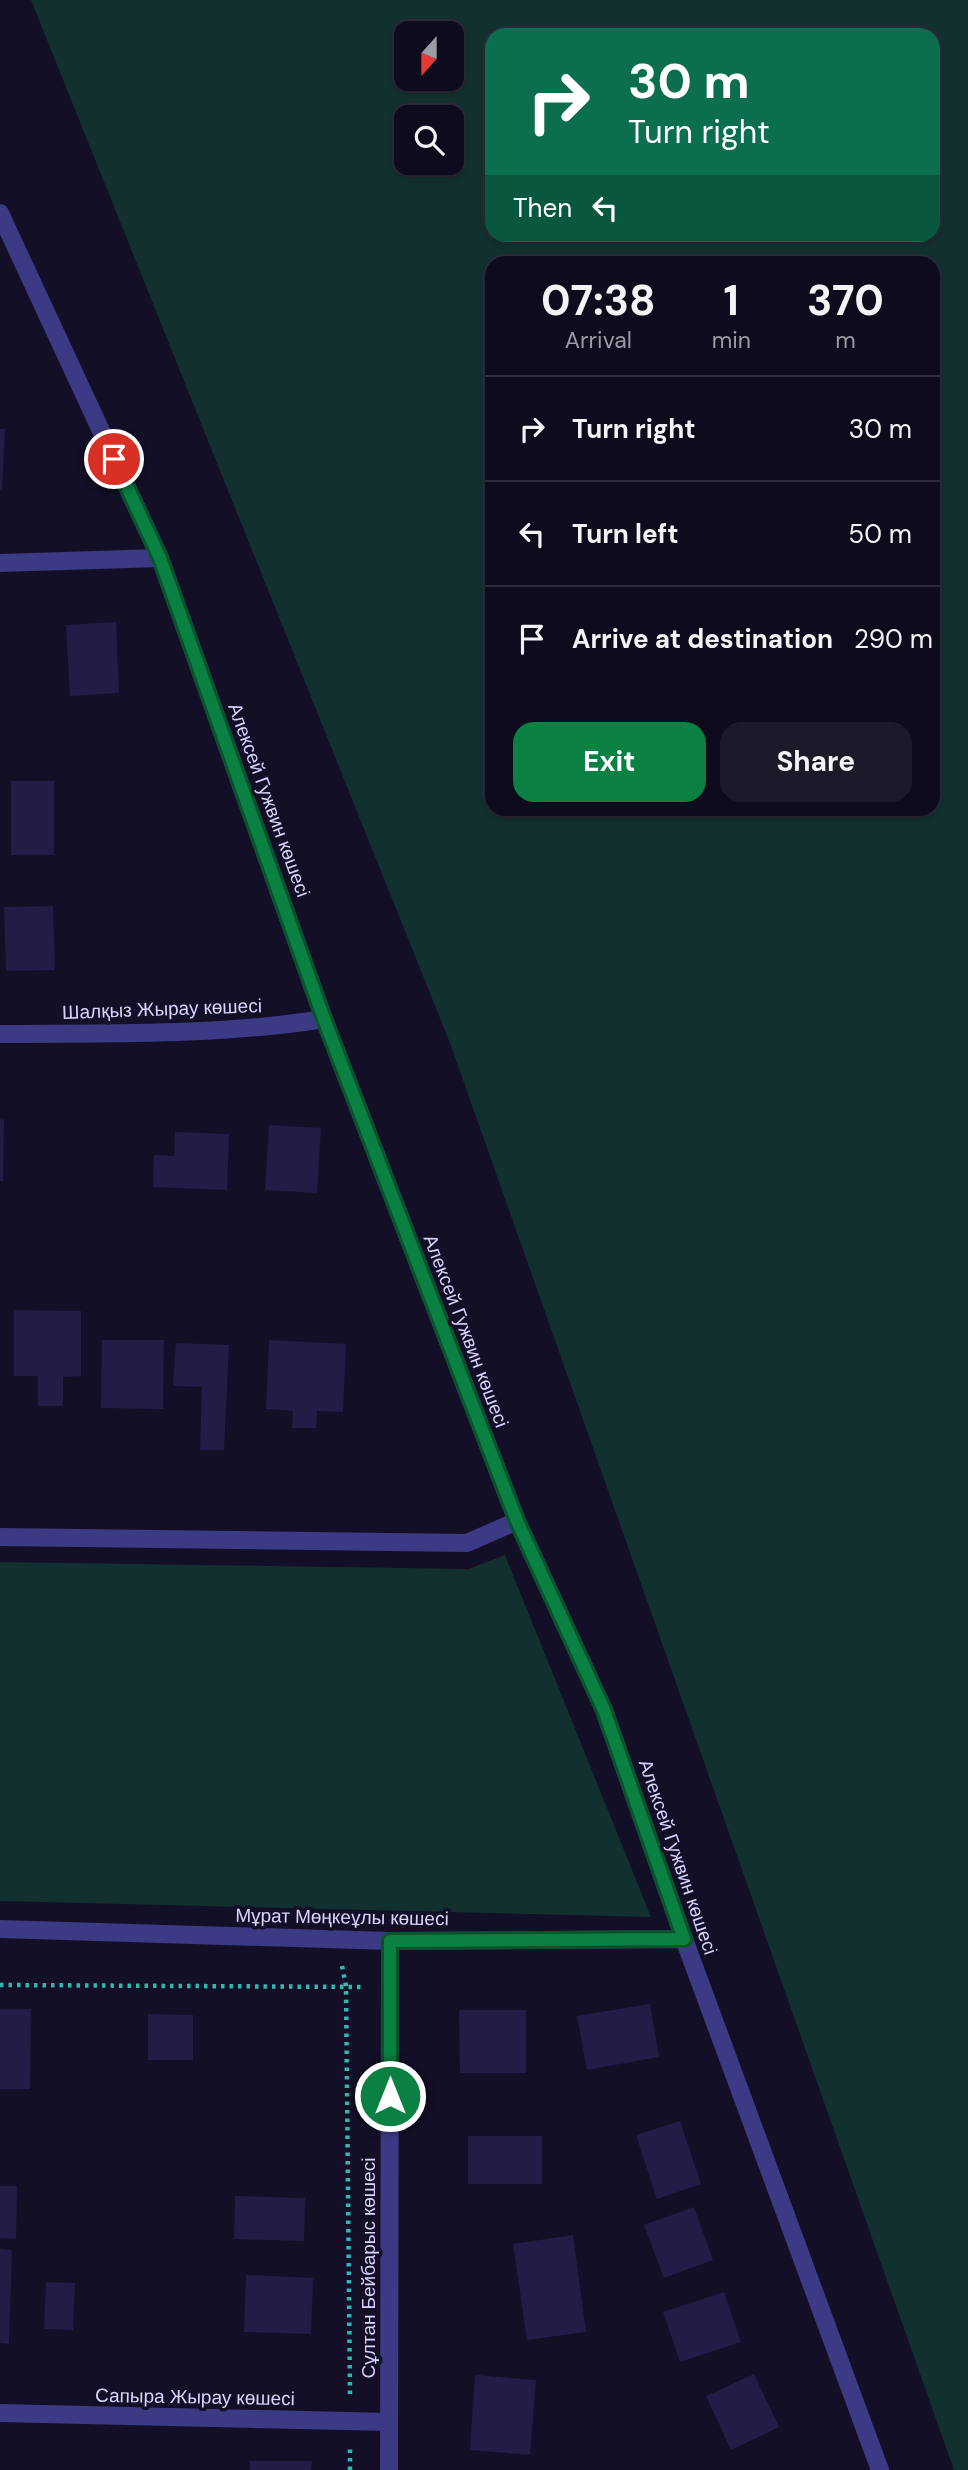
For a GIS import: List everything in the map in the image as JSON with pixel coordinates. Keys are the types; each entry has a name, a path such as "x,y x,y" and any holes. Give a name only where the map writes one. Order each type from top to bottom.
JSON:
{"street":[{"name":"Алексей Гужвин көшесі","path":"0,213 160,558 324,1019 517,1521 604,1710 684,1939 880,2470"},
{"path":"0,562 160,558"},
{"name":"Шалқыз Жырау көшесі","path":"0,1034 191,1032 285,1025 324,1019"},
{"path":"0,1537 467,1543 517,1521"},
{"name":"Мұрат Мөңкеұлы көшесі","path":"0,1929 390,1941 684,1939"},
{"name":"Сұлтан Бейбарыс көшесі","path":"389,2470 390,1941"},
{"name":"Сапыра Жырау көшесі","path":"0,2413 389,2422"}],"path":[{"path":"336,1938 346,1986 350,2470"},
{"path":"0,1985 390,1987"}],"green space":[{"path":"31,0 968,0 968,2470 954,2470 450,1043"},
{"path":"505,1555 651,1917 0,1901 0,1562 469,1569"}],"building":[{"path":"0,429 5,429 2,490 0,490"},
{"path":"116,622 119,693 70,696 66,625"},
{"path":"11,781 54,781 54,855 11,855"},
{"path":"53,906 55,970 6,971 4,907"},
{"path":"0,1119 4,1120 3,1181 0,1181"},
{"path":"269,1125 321,1128 317,1193 265,1190"},
{"path":"175,1132 229,1134 227,1190 153,1187 154,1155 174,1156"},
{"path":"14,1310 81,1311 81,1376 63,1377 63,1406 38,1406 38,1376 14,1376"},
{"path":"102,1340 164,1340 163,1409 101,1408"},
{"path":"269,1340 346,1344 343,1412 317,1411 316,1428 292,1428 293,1411 266,1409"},
{"path":"176,1343 229,1345 224,1450 200,1450 202,1387 173,1386"},
{"path":"650,2004 659,2057 587,2070 577,2016"},
{"path":"0,2009 31,2009 30,2089 0,2089"},
{"path":"459,2010 526,2010 526,2073 460,2073"},
{"path":"148,2014 193,2015 193,2060 148,2060"},
{"path":"680,2121 701,2184 657,2199 636,2135"},
{"path":"468,2136 542,2136 542,2184 468,2184"},
{"path":"0,2186 17,2186 16,2239 0,2238"},
{"path":"235,2196 305,2198 304,2241 234,2239"},
{"path":"694,2207 713,2260 664,2278 644,2225"},
{"path":"573,2235 586,2332 527,2340 513,2244"},
{"path":"0,2249 12,2250 9,2344 0,2343"},
{"path":"246,2275 313,2278 311,2334 244,2332"},
{"path":"46,2282 75,2283 73,2330 44,2329"},
{"path":"724,2292 741,2342 680,2362 663,2312"},
{"path":"754,2374 779,2427 731,2450 706,2396"},
{"path":"475,2375 536,2380 530,2455 470,2450"},
{"path":"250,2461 312,2461 311,2470 250,2470"}],"route":[{"path":"114,459 160,558 324,1019 517,1521 604,1710 684,1939 390,1941 390,2096"}]}
